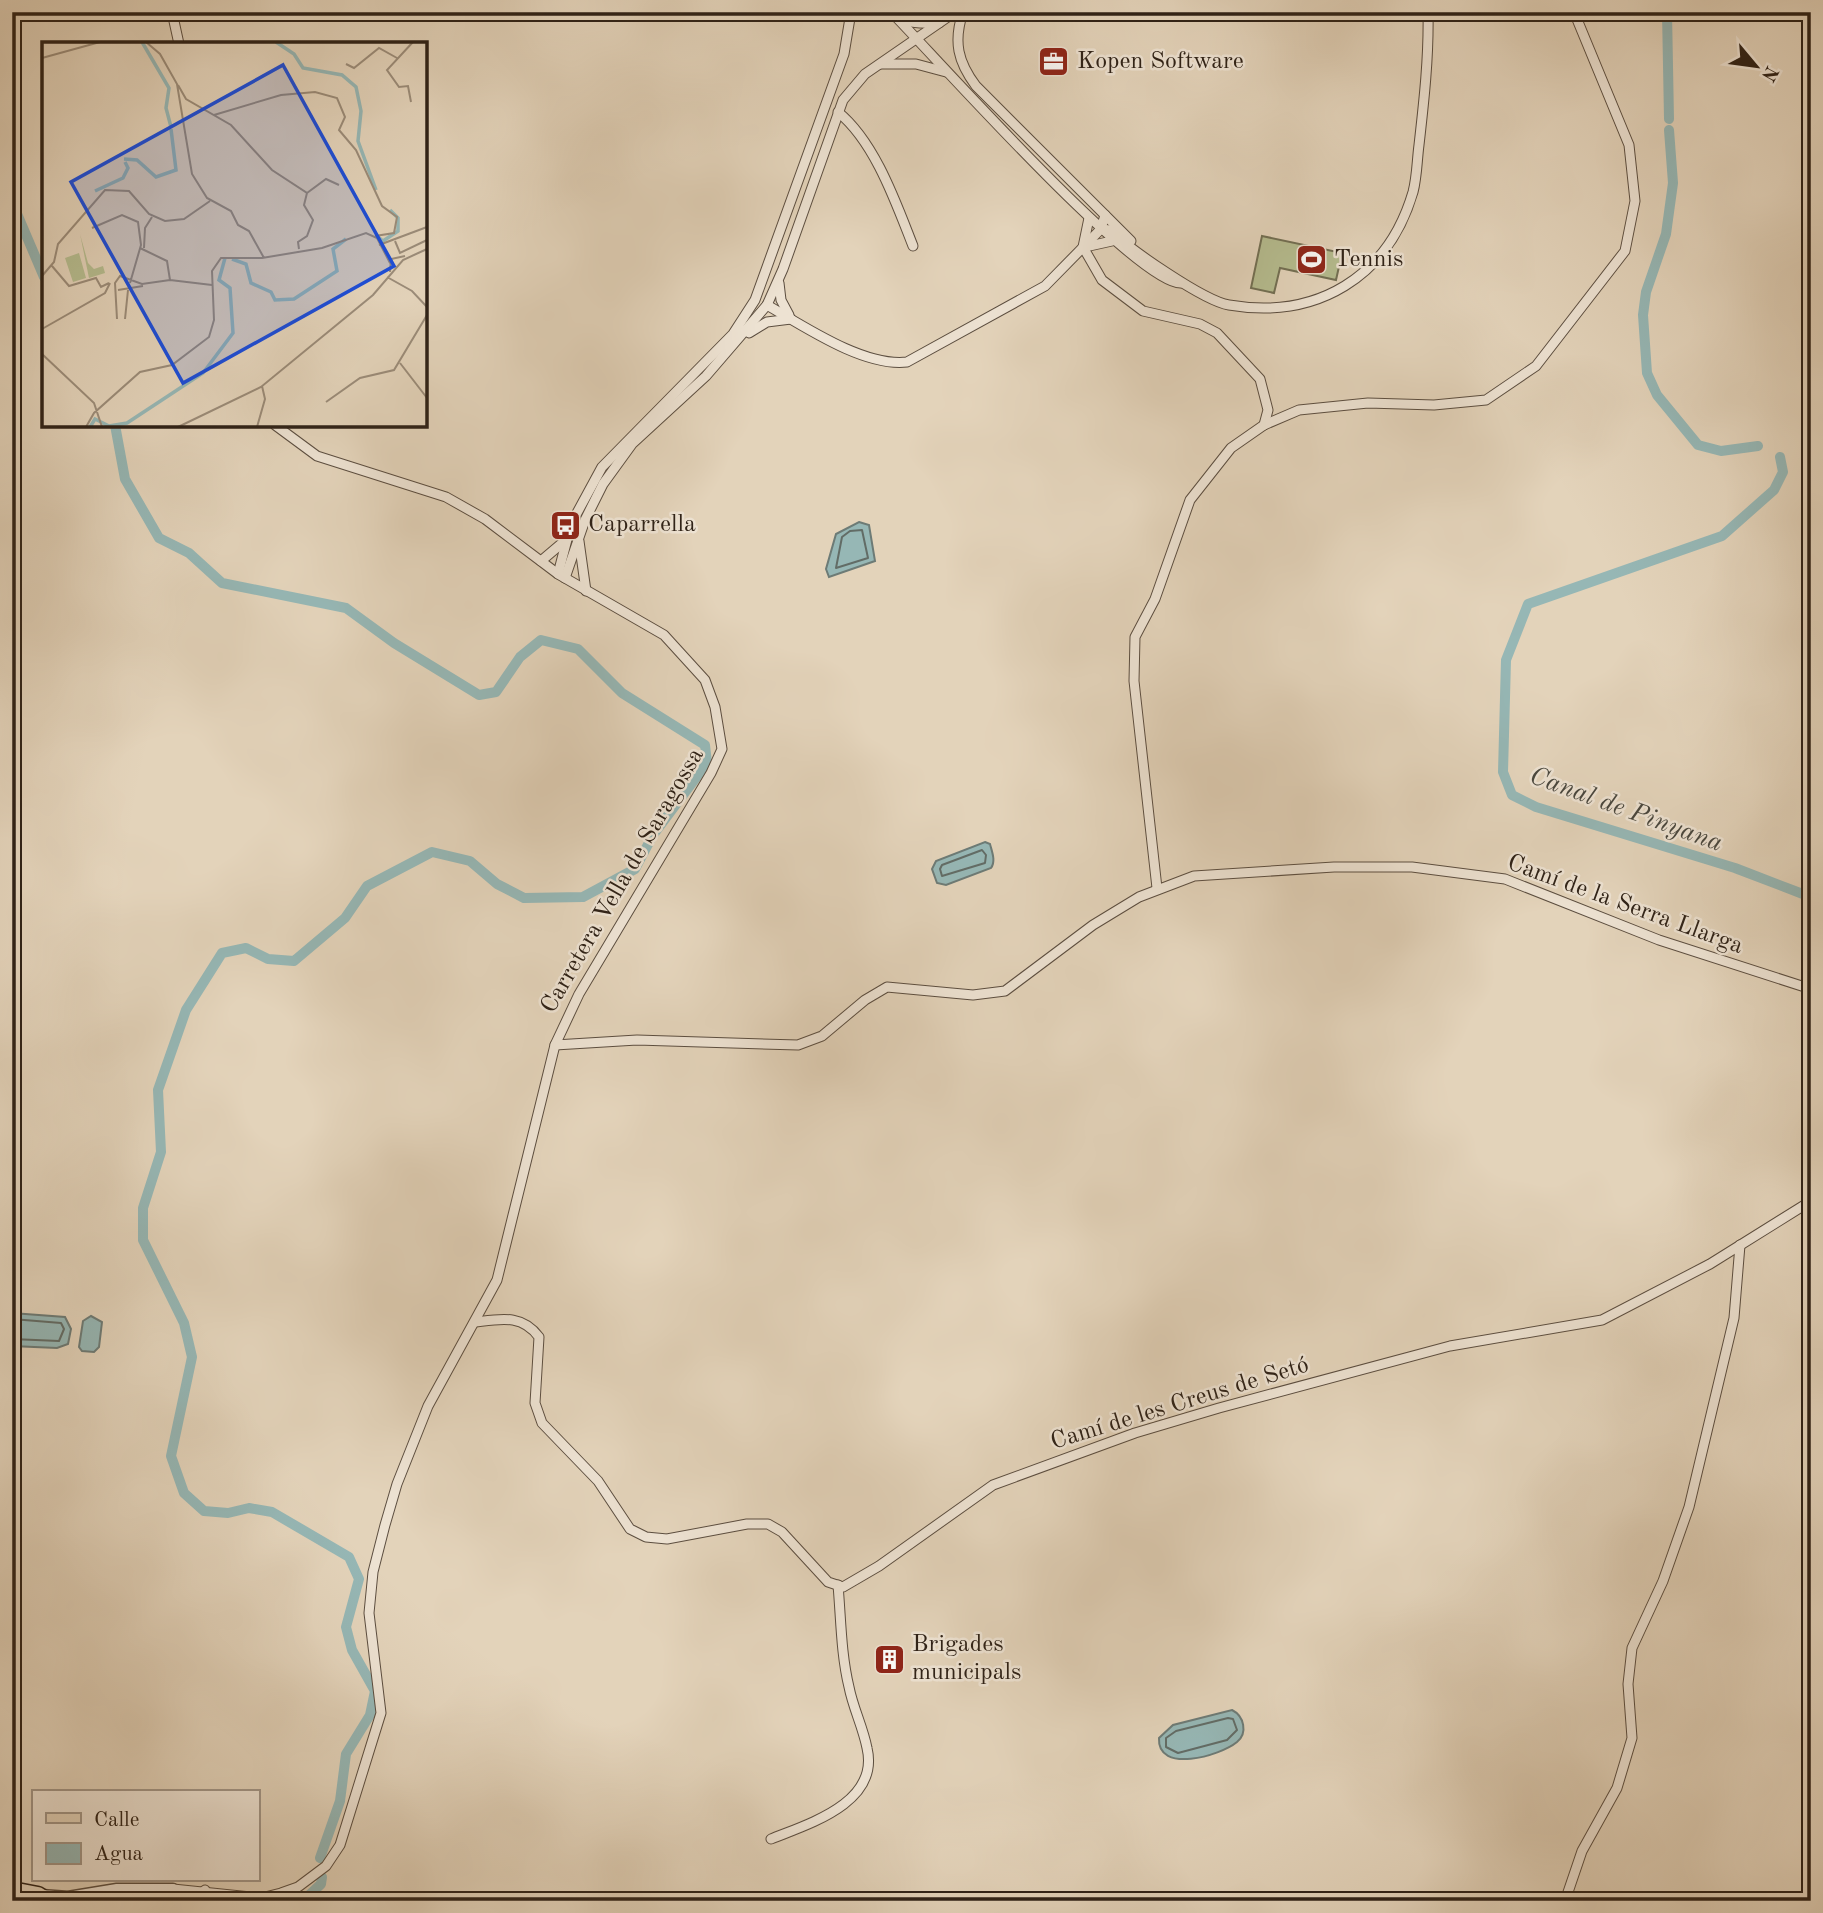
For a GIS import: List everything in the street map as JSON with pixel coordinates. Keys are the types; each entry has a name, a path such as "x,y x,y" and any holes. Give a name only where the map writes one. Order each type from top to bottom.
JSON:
{"street":[{"path":"172,12 179,42"},
{"path":"561,576 567,539 587,490 602,467 644,421 698,372 755,300 844,54 851,12"},
{"path":"561,576 603,484 632,444 706,376 742,338 767,305 838,112 853,86 879,64 955,12"},
{"path":"964,12 956,46 962,68 976,86 1150,259"},
{"path":"1101,229 1110,230 1181,283 1208,299 1229,305 1287,307 1325,298 1358,278 1380,257 1400,225 1414,190 1423,104 1427,12"},
{"path":"1157,888 1134,681 1135,637 1155,599 1190,500 1231,449 1264,425 1299,410 1368,403 1434,405 1486,400 1536,366 1625,251 1635,201 1629,145 1574,12"},
{"path":"893,15 922,24 940,22"},
{"path":"893,15 1112,241 1157,274 1181,283"},
{"path":"879,64 916,64 950,74"},
{"path":"838,112 850,125 885,177 913,246"},
{"path":"767,305 866,359 888,364 907,362 1045,286 1101,229 1105,215"},
{"path":"1089,218 1083,247 1102,280 1143,311 1200,324 1217,333 1260,379 1268,410 1264,425"},
{"path":"1083,247 1112,241"},
{"path":"765,271 767,305"},
{"path":"779,278 781,300 793,319"},
{"path":"741,321 767,305"},
{"path":"742,338 767,322 793,319"},
{"name":"Carretera Vella de Saragossa","path":"131,1901 205,1891 261,1898 281,1897 326,1866 340,1845 381,1713 369,1629 373,1572 397,1484 417,1431 499,1272 555,1045 579,994 711,773 722,749 715,707 705,680 664,635 561,576 485,519 446,497 317,456 278,427"},
{"path":"541,561 567,539"},
{"path":"579,539 586,591"},
{"name":"Camí de la Serra Llarga","path":"555,1045 638,1040 799,1045 822,1036 865,1000 887,987 995,995 1005,991 1093,925 1157,888 1194,876 1334,867 1412,867 1505,879 1659,940 1811,989"},
{"name":"Camí de les Creus de Setó","path":"838,1586 843,1587 878,1566 993,1485 1135,1433 1219,1408 1450,1346 1602,1320 1710,1264 1811,1200"},
{"path":"1564,1901 1582,1851 1617,1788 1632,1738 1628,1684 1632,1648 1663,1581 1689,1507 1734,1318 1740,1245"},
{"path":"475,1322 514,1319 527,1324 539,1337 536,1403 542,1423 598,1480 630,1529 646,1537 667,1539 747,1524 768,1524 782,1532 828,1582 838,1586 848,1682 868,1751 864,1778 849,1802 824,1818 771,1839"},
{"name":"Carretera Vella de Saragossa","path":"28,1894 68,1897 117,1889 171,1895"},
{"path":"191,1901 205,1891"},
{"path":"171,1895 177,1901"}],"green space":[{"path":"1262,236 1342,253 1336,280 1280,268 1274,293 1251,288"}],"water":[{"path":"859,522 869,525 875,561 829,577 826,569 836,534"},
{"path":"985,842 990,844 993,853 991,868 946,885 937,883 932,869 936,861"},
{"path":"12,1313 65,1317 71,1329 68,1344 57,1348 12,1346"},
{"path":"91,1316 102,1322 99,1347 94,1352 82,1351 79,1347 83,1321"},
{"path":"1232,1710 1242,1720 1243,1734 1229,1747 1191,1759 1168,1756 1161,1749 1159,1738 1173,1725"}],"waterway":[{"name":"Canal de Pinyana","path":"1667,12 1669,119"},
{"name":"Canal de Pinyana","path":"1669,130 1673,183 1666,234 1646,292 1643,315 1647,373 1657,395 1698,445 1721,451 1758,446"},
{"name":"Canal de Pinyana","path":"12,202 42,272"},
{"name":"Canal de Pinyana","path":"115,427 125,479 159,538 189,553 222,583 346,608 394,643 479,695 496,692 520,657 541,640 578,649 622,693 705,745 707,763 653,835 635,869 583,897 524,898 497,884 470,861 432,852 367,886 345,918 294,961 268,959 246,948 222,953 186,1010 158,1090 161,1152 143,1208 143,1240 184,1323 192,1357 171,1456 184,1493 204,1511 228,1513 249,1508 272,1512 349,1557 359,1579 346,1627 352,1650 375,1691 370,1715 346,1754 340,1801 320,1858"},
{"name":"Canal de Pinyana","path":"1780,457 1783,472 1774,490 1722,536 1528,604 1506,660 1503,772 1512,795 1536,807 1735,868 1808,896"},
{"name":"Canal de Pinyana","path":"303,1901 321,1884 322,1877"}],"place":[{"name":"Kopen Software","path":"1054,62"},
{"name":"Tennis","path":"1311,260"},
{"name":"Caparrella","path":"565,525"},
{"name":"Brigades municipals","path":"889,1659"}]}
